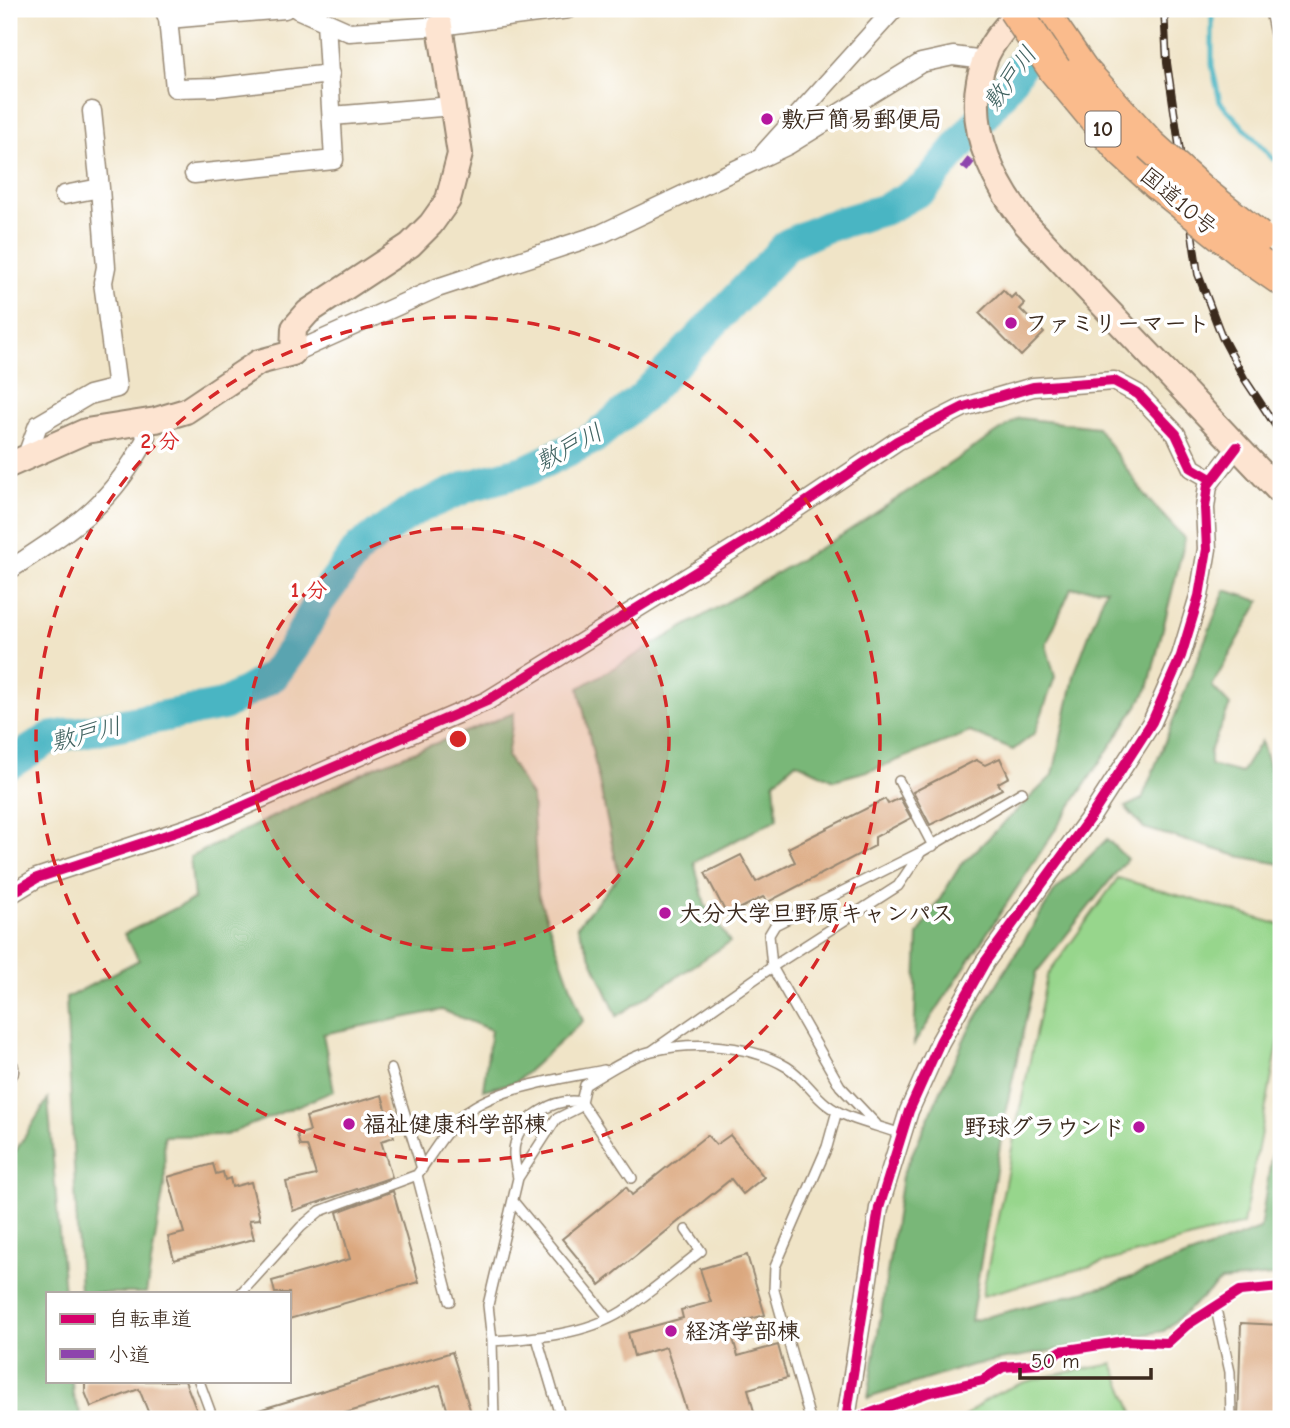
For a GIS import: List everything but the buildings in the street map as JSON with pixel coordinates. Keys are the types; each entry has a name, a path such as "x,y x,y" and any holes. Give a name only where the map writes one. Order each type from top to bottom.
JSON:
{"highway":[{"name":"国道10号","path":"1014,9 1062,61 1263,249 1281,279"},
{"name":"国道10号","path":"1040,9 1062,61 1123,152 1157,183 1263,249"}],"street":[{"path":"285,9 166,14 175,88 218,87 330,74"},
{"path":"297,9 328,19 349,32 440,26 564,9"},
{"path":"754,163 894,9"},
{"path":"1020,9 985,60 978,102 980,134 995,181 1025,223 1281,493"},
{"path":"1274,9 1281,41"},
{"path":"194,174 334,160 328,19"},
{"path":"293,353 294,328 308,312 410,245 431,225 448,200 460,154 440,26"},
{"path":"17,462 86,431 186,411 259,362 293,353 437,288 585,241 754,163 920,63 953,56 985,60"},
{"path":"332,116 453,106"},
{"path":"17,462 38,425 89,396 117,388 103,282 106,267 92,111"},
{"path":"64,195 100,188"},
{"path":"9,895 37,878 209,821 486,701 767,528 897,441 964,407 1032,387 1114,381 1138,394 1176,434 1192,468 1211,479"},
{"path":"9,570 93,513 117,487 146,439 143,421"},
{"path":"846,1419 879,1208 901,1134 940,1042 978,973 1131,758 1152,722 1181,656 1199,596 1207,548 1205,499 1211,479 1237,447"}],"lane":[{"path":"900,781 933,846"},
{"path":"878,1126 840,1086 772,967 769,935 775,925 933,846 1022,792"},
{"path":"518,1178 556,1119 578,1108 585,1086 612,1069 650,1052 772,967 898,887 921,852"},
{"path":"650,1052 706,1045 770,1059 797,1074 818,1097 837,1111 901,1134"},
{"path":"391,1069 450,1301"},
{"path":"242,1292 320,1211 419,1172 458,1118 478,1103 517,1090 612,1069"},
{"path":"494,1419 492,1340 488,1305 518,1178 514,1144 524,1125 548,1106 568,1099 581,1102 632,1178"},
{"path":"810,1419 774,1290 775,1267 827,1147 837,1111"},
{"path":"513,1201 609,1318"},
{"path":"492,1340 537,1338 592,1326 622,1312 701,1251 686,1230"},
{"path":"1216,1309 1230,1372 1231,1419"},
{"path":"537,1338 561,1419"},
{"path":"199,1382 213,1419"}],"green space":[{"path":"1019,418 1097,427 1147,498 1185,539 1148,689 914,1044 918,935 960,866 1053,775 1075,672 1106,589 1071,588 1046,645 1055,677 1035,733 1013,750 970,732 875,769 834,780 796,762 774,782 777,819 694,862 705,905 730,942 617,1016 577,926 619,876 579,688 842,535"},
{"path":"1225,590 1260,601 1212,686 1230,705 1210,751 1210,765 1241,773 1261,741 1270,770 1281,771 1281,864 1238,856 1144,828 1125,807 1142,799"},
{"path":"514,713 507,756 532,798 538,894 583,1021 516,1082 483,1090 491,1030 442,1010 323,1034 334,1091 226,1135 164,1136 165,1181 146,1292 80,1292 66,998 139,960 124,934 194,899 190,857 377,766"},
{"path":"1107,839 1127,859 1036,973 1006,1109 971,1321 1113,1284 1260,1229 1273,1146 1281,1116 1281,1275 1221,1281 1164,1331 972,1365 868,1398 902,1176 968,1031 1054,892"},
{"name":"野球グラウンド","path":"1118,878 1281,925 1281,1030 1243,1224 982,1296 1047,976"},
{"path":"48,1099 64,1292 46,1292 46,1382 72,1382 73,1396 83,1419 9,1419 9,1162"},
{"path":"1113,1364 1136,1419 963,1419 978,1405 1014,1386 1053,1375"}],"waterway":[{"path":"1212,9 1212,65 1220,102 1273,159"},
{"name":"敷戸川","path":"9,764 50,738 223,705 273,676 294,647 319,602 360,547 414,510 469,486 527,470 594,438 642,398 788,244 826,227 886,209 924,188 1002,93 1051,20"}],"railway":[{"path":"1164,9 1167,63 1198,274 1222,337 1244,378 1281,434"}],"marked path":[{"path":"964,169 971,160"}],"cycle path":[{"path":"9,895 37,878 209,821 487,701 767,528 897,441 964,407 1033,387 1114,381 1138,394 1176,434 1192,468 1211,479"},
{"path":"846,1419 879,1208 909,1111 940,1042 985,962 1092,815 1152,722 1181,656 1199,596 1207,549 1205,508 1208,485 1237,447"},
{"path":"854,1419 927,1393 983,1380 1003,1367 1038,1364 1061,1351 1125,1341 1167,1343 1187,1325 1240,1291 1281,1287"}],"place":[{"name":"敷戸簡易郵便局","path":"767,119"},
{"name":"ファミリーマート","path":"1011,323"},
{"name":"大分大学旦野原キャンパス","path":"665,913"},
{"name":"福祉健康科学部棟","path":"349,1124"},
{"name":"野球グラウンド","path":"1139,1127"},
{"name":"経済学部棟","path":"671,1331"}]}
